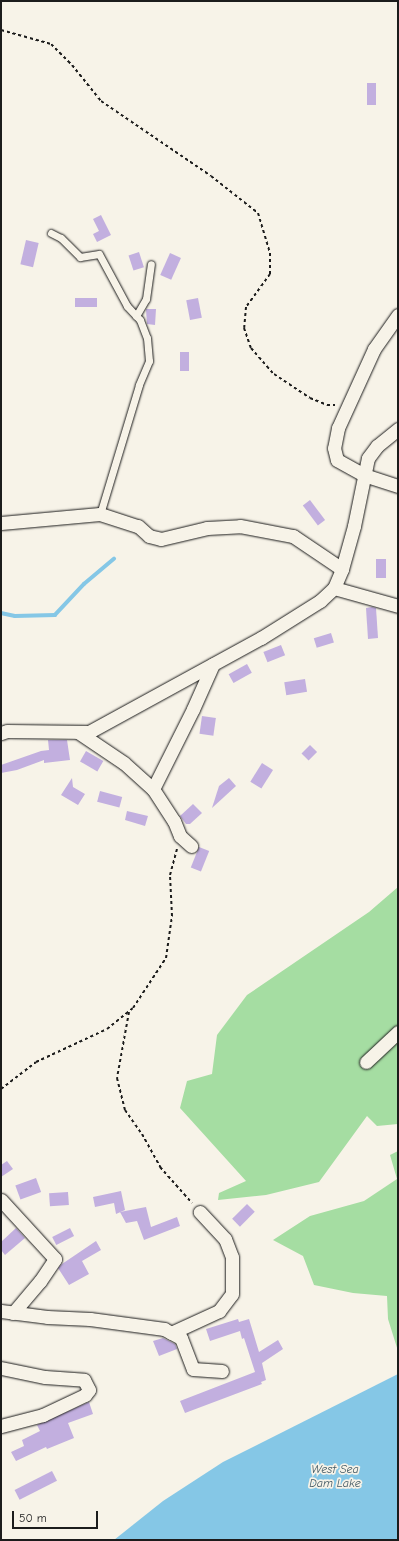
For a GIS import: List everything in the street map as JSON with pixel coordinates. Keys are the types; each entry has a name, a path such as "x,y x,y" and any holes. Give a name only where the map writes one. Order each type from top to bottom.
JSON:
{"street":[{"path":"398,315 374,349 338,428 334,448 337,460 364,474 398,486"},
{"path":"1,733 7,731 89,732 261,638 313,605 334,588 342,569 354,526 368,458 377,446 398,429"},
{"path":"1,523 100,514 138,526 150,536 161,539 207,528 240,526 293,536 342,569"},
{"path":"334,588 398,606"},
{"path":"153,789 184,729 213,664"},
{"path":"78,732 124,762 153,789 174,821 180,836 191,846"},
{"path":"366,1062 398,1032"},
{"path":"1,1200 55,1259 40,1281 7,1312"},
{"path":"171,1333 219,1311 232,1294 232,1257 225,1239 200,1212"},
{"path":"7,1312 47,1317 90,1318 164,1329 181,1338 193,1369 222,1370"},
{"path":"1,1368 45,1377 84,1380 89,1390 85,1395 42,1415 1,1426"}],"lane":[{"path":"52,233 61,238 80,257 99,254 116,287 140,320 147,338 149,361 137,392 100,514"},
{"path":"136,316 146,299 151,264"}],"path":[{"path":"1,30 51,44 72,66 101,101 211,176 258,213 270,253 270,274 246,307 244,328 251,348 274,374 310,398 327,405 348,407"},
{"path":"1,1089 36,1062 107,1029 129,1010 166,958 172,916 170,875 180,836"},
{"path":"129,1010 118,1078 125,1110 142,1134 160,1167 200,1212"}],"green space":[{"path":"398,887 398,1124 377,1126 367,1116 319,1182 266,1195 218,1200 219,1193 246,1181 180,1108 187,1081 212,1074 217,1035 247,995 369,912"},
{"path":"398,1151 398,1351 388,1319 387,1296 353,1293 314,1285 303,1256 273,1240 310,1216 364,1201 397,1179 390,1155"}],"water":[{"name":"West Sea Dam Lake","path":"398,1374 398,1540 114,1540 163,1501 223,1462"}],"building":[{"path":"367,83 376,83 376,105 367,105"},
{"path":"101,215 111,235 97,242 93,234 99,231 93,219"},
{"path":"26,240 39,243 33,267 20,264"},
{"path":"139,252 144,267 133,271 129,255"},
{"path":"170,253 181,258 171,280 160,275"},
{"path":"75,298 97,298 97,307 75,307"},
{"path":"198,298 202,318 190,320 186,300"},
{"path":"146,309 156,309 155,325 147,324"},
{"path":"180,352 189,352 189,371 180,371"},
{"path":"310,500 325,520 318,525 303,505"},
{"path":"376,559 386,559 386,578 376,578"},
{"path":"366,608 376,608 378,638 368,639"},
{"path":"331,633 334,643 317,648 314,638"},
{"path":"281,645 285,655 268,662 263,652"},
{"path":"247,664 252,673 233,683 229,674"},
{"path":"305,679 307,692 286,695 284,682"},
{"path":"202,716 216,718 213,736 199,734"},
{"path":"48,740 67,740 70,760 44,763 44,760 17,770 1,773 1,765 41,751 49,750"},
{"path":"310,745 317,752 309,761 302,753"},
{"path":"86,751 103,761 97,771 80,761"},
{"path":"262,763 273,770 261,789 250,782"},
{"path":"72,778 73,787 85,794 78,805 61,795"},
{"path":"229,778 236,786 212,808 219,786"},
{"path":"100,791 122,797 119,808 97,802"},
{"path":"193,804 202,813 190,824 186,824 180,816"},
{"path":"127,811 148,816 145,826 125,820"},
{"path":"199,847 209,851 201,872 191,867"},
{"path":"7,1161 13,1169 1,1177 1,1165"},
{"path":"36,1178 41,1192 20,1200 15,1186"},
{"path":"121,1191 125,1210 116,1214 114,1203 95,1207 93,1197"},
{"path":"68,1192 69,1205 50,1206 49,1193"},
{"path":"247,1204 255,1212 240,1227 232,1219"},
{"path":"146,1207 151,1227 177,1217 180,1226 144,1240 137,1221 126,1223 120,1212"},
{"path":"16,1228 25,1238 5,1255 1,1250 1,1242"},
{"path":"70,1228 74,1236 56,1245 52,1237"},
{"path":"96,1241 101,1250 82,1261 89,1274 69,1285 58,1268"},
{"path":"238,1319 239,1322 249,1319 259,1352 278,1340 283,1349 262,1363 266,1380 261,1382 262,1384 185,1413 180,1401 255,1372 244,1338 242,1339 240,1331 210,1341 206,1329"},
{"path":"163,1338 175,1344 177,1349 159,1356 153,1341"},
{"path":"89,1402 93,1414 68,1423 74,1438 47,1449 46,1447 16,1461 11,1452 24,1446 22,1440 40,1431 37,1425"},
{"path":"52,1471 57,1481 20,1500 15,1490"}],"waterway":[{"path":"1,613 15,616 55,615 84,584 114,559"}]}
